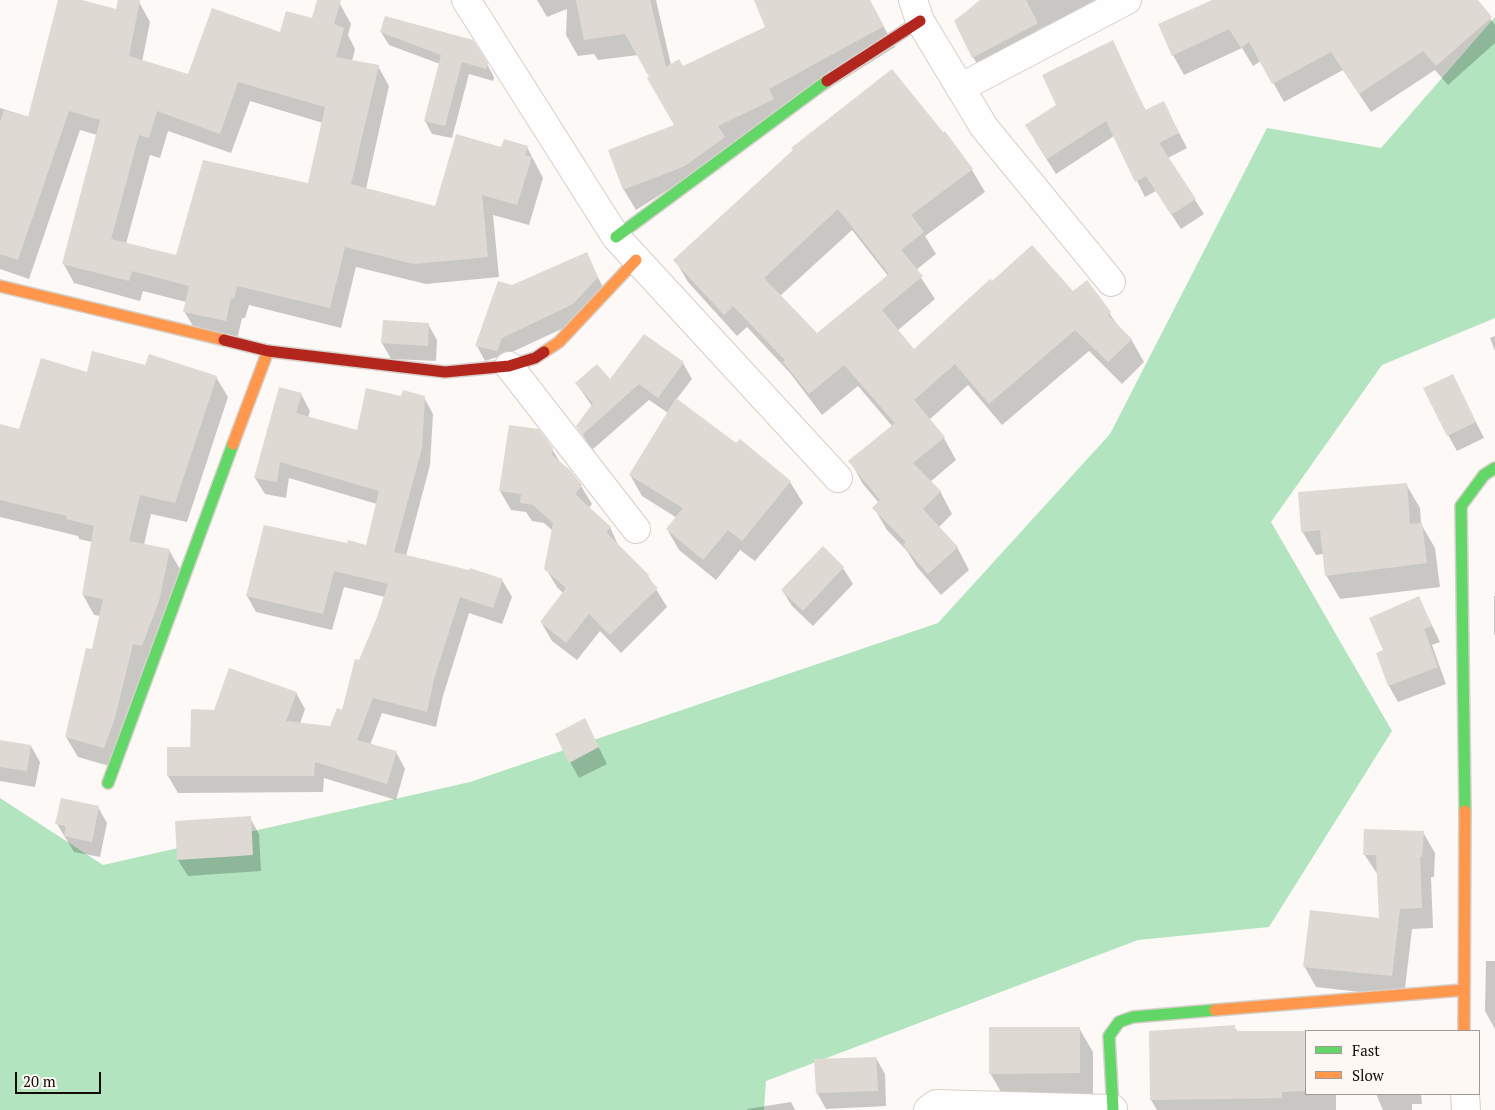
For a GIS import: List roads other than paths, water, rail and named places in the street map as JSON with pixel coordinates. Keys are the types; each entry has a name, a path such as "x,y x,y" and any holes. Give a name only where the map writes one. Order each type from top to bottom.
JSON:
{"street":[{"path":"466,0 616,237 838,478"},
{"path":"960,88 1127,0"},
{"path":"616,237 917,11 984,127 1111,282"},
{"path":"0,286 268,351 445,372 509,366 535,358 559,342 636,260"},
{"path":"108,783 268,351"},
{"path":"509,366 636,530"},
{"path":"1464,1030 1463,990 1466,920 1461,506 1484,475 1495,468"},
{"path":"928,1110 936,1104 1113,1109 1109,1036 1119,1022 1133,1017 1463,990"},
{"path":"1465,1095 1466,1110"}]}
